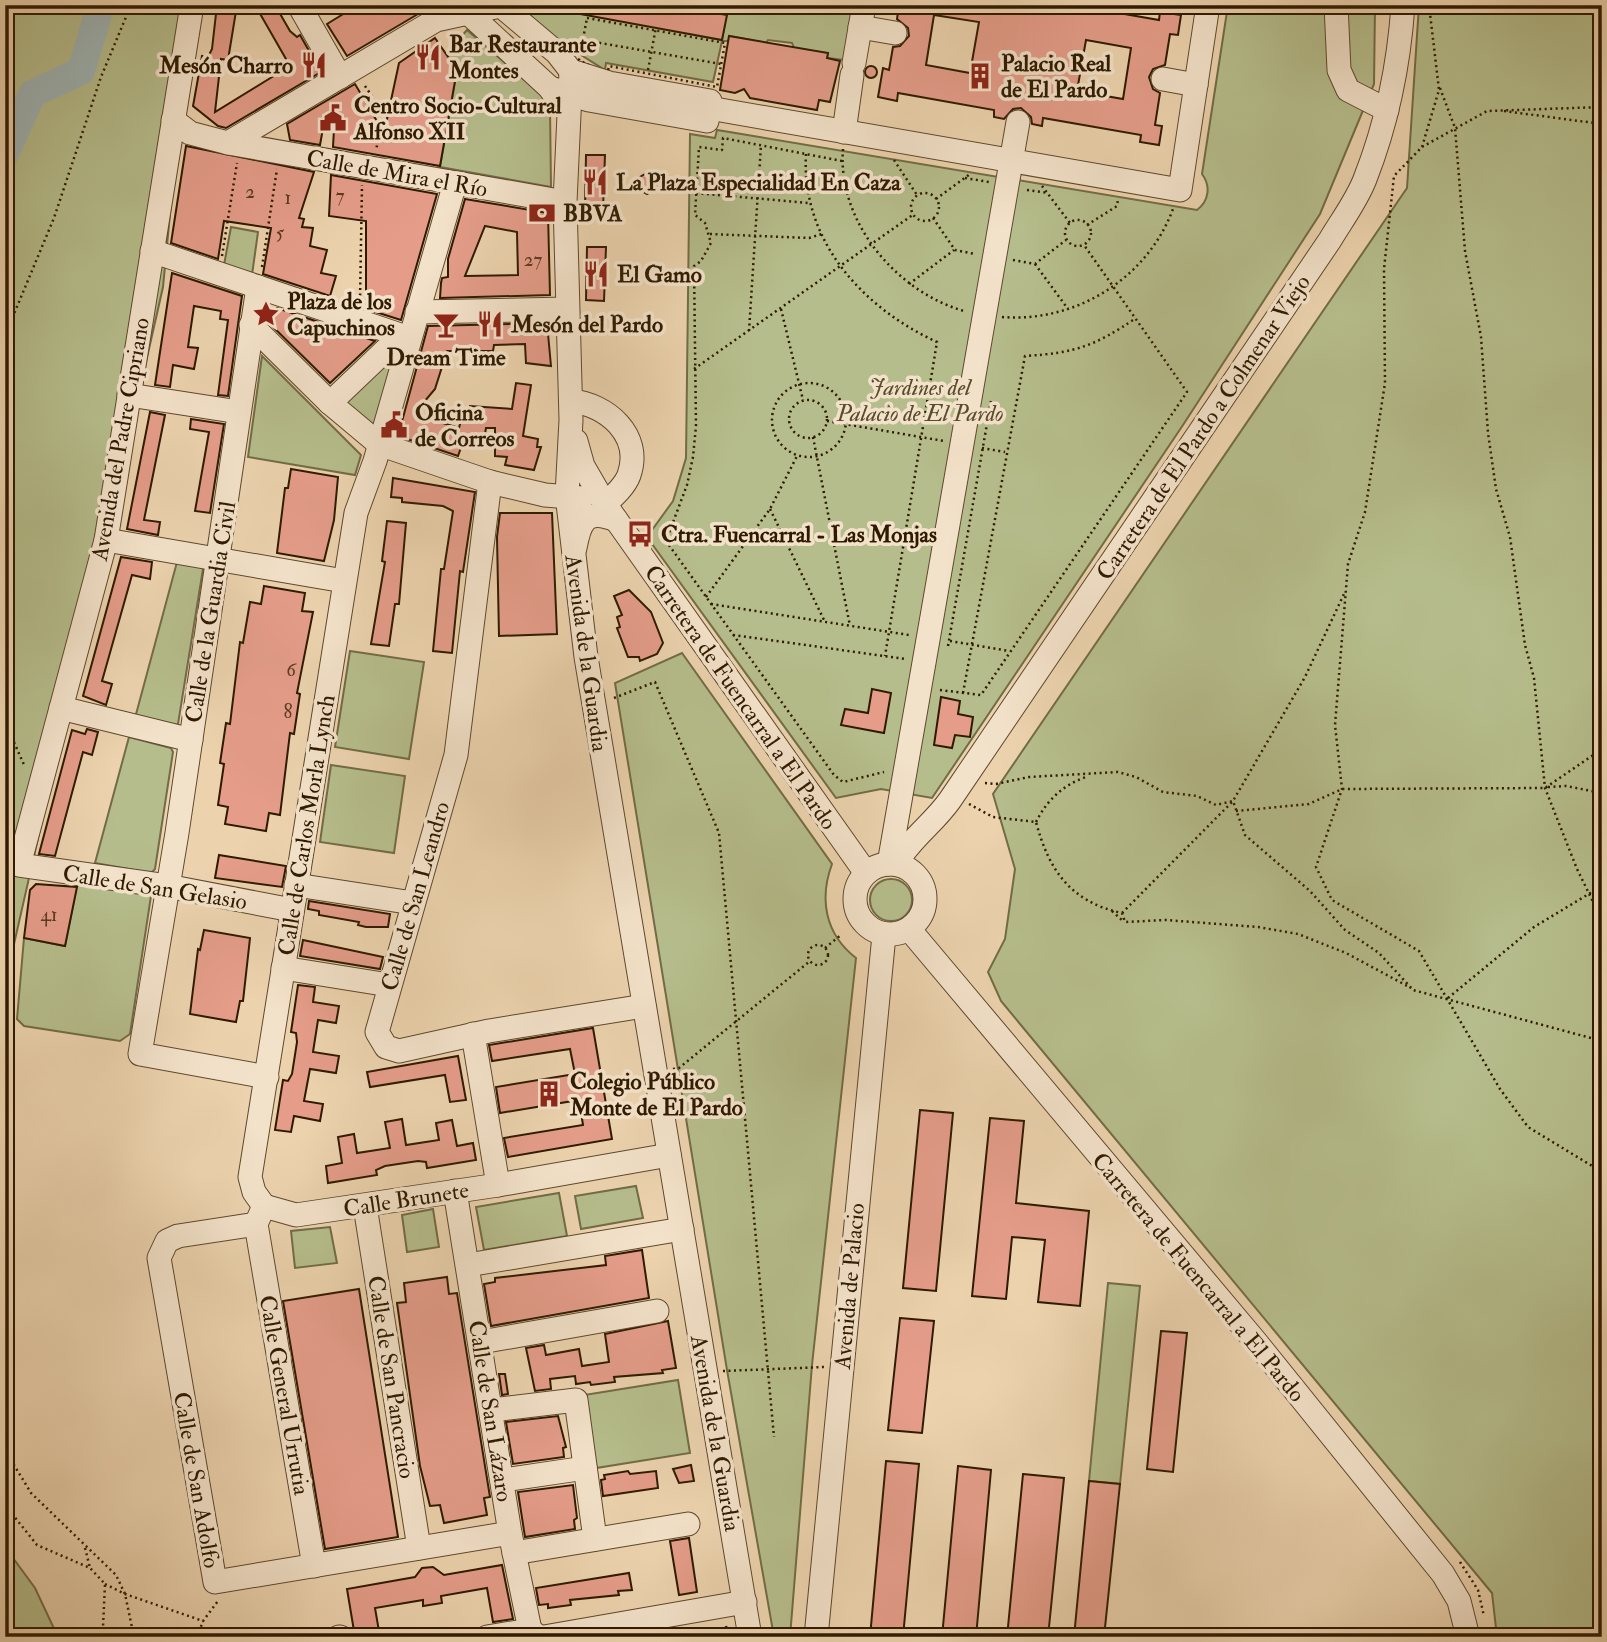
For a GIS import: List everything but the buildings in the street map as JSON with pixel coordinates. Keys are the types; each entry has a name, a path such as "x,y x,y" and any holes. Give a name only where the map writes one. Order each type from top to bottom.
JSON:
{"street":[{"name":"Avenida del Padre Cipriano","path":"19,866 106,540 152,251 182,127 192,5"},
{"path":"299,5 341,77"},
{"path":"709,108 896,141 1012,149 1122,180 1180,190 1180,82 1208,5"},
{"path":"1336,5 1339,70 1348,90 1387,110"},
{"name":"Carretera de El Pardo a Colmenar Viejo","path":"936,819 1330,240 1364,181 1387,110 1401,42 1403,5"},
{"path":"234,144 341,77 432,13 465,8 500,6 557,52 571,71 609,83 710,101 707,121 563,101 465,8"},
{"path":"844,132 853,69 873,23"},
{"name":"Avenida de la Guardia","path":"571,71 563,101 571,410 556,495 573,558 588,671 751,1637"},
{"name":"Calle de Mira el Río","path":"182,127 234,144 565,202"},
{"path":"892,864 904,774 1012,149"},
{"name":"Calle de Carlos Morla Lynch","path":"260,1215 250,1177 356,513 379,444 455,183"},
{"path":"152,251 409,338"},
{"name":"Calle de la Guardia Civil","path":"258,287 219,559 140,1054 267,1077"},
{"path":"417,312 567,309"},
{"path":"251,325 330,403 379,444 488,492 556,495 610,512"},
{"path":"330,403 393,343 409,338"},
{"path":"129,395 239,412"},
{"path":"571,410 596,405 619,422 629,443 629,474 610,512 605,516 585,519 579,525 573,558"},
{"name":"Carretera de Fuencarral a El Pardo","path":"571,410 583,466 610,512 866,873"},
{"path":"556,495 576,488 583,466"},
{"name":"Calle de San Leandro","path":"488,492 456,755 377,1032 386,1046 399,1051 473,1034 644,1006"},
{"path":"106,540 344,581"},
{"path":"61,708 191,740"},
{"path":"892,864 912,872 920,881 924,890 924,907 919,919 909,929 897,934 884,934 864,924 856,911 855,892 866,873 892,864 936,819"},
{"path":"920,881 926,845 936,819"},
{"name":"Calle de San Gelasio","path":"19,866 167,886 292,910"},
{"path":"296,885 413,903"},
{"name":"Carretera de Fuencarral a El Pardo","path":"909,929 1255,1342 1443,1574 1459,1601 1468,1637"},
{"name":"Avenida de Palacio","path":"816,1637 884,934"},
{"path":"283,968 389,985"},
{"path":"473,1034 498,1185"},
{"name":"Calle Brunete","path":"160,1249 167,1241 178,1236 260,1215 296,1215 365,1206 669,1155"},
{"name":"Calle de San Lázaro","path":"455,1191 512,1543 538,1635"},
{"name":"Calle de San Pancracio","path":"365,1206 419,1549"},
{"name":"Calle General Urrutia","path":"260,1215 314,1566"},
{"path":"468,1265 681,1229"},
{"name":"Calle de San Adolfo","path":"160,1249 159,1258 215,1582 419,1549 512,1543"},
{"path":"481,1342 657,1311"},
{"path":"492,1410 576,1400 596,1539"},
{"path":"503,1480 585,1468"},
{"name":"Avenida de la Guardia","path":"512,1543 596,1539 688,1524"},
{"path":"487,1637 538,1635 745,1602"}],"path":[{"path":"5,499 6,390 11,321 54,218 101,77 131,5"},
{"path":"1422,147 1438,90 1429,5"},
{"path":"587,18 655,29 725,43 718,87 609,66 607,75 579,60 587,18"},
{"path":"647,73 655,29"},
{"path":"583,40 722,64"},
{"path":"1438,82 1455,128 1465,251 1481,337 1488,433 1534,678 1545,788 1602,920"},
{"path":"359,321 367,168 384,114 367,88"},
{"path":"1602,107 1487,111 1422,147 1394,176 1384,269 1385,383 1365,513 1348,564 1345,591 1335,725 1342,789 1316,867 1332,900 1419,951 1500,1089 1528,1128 1583,1158 1602,1172"},
{"path":"1499,110 1602,124"},
{"path":"842,161 723,138 722,150 699,147 695,215 705,223 710,234 707,251 694,266 692,457 687,485 666,541 834,775 843,782 890,771 904,774"},
{"path":"896,141 894,162 917,195"},
{"path":"219,274 234,144"},
{"path":"749,333 761,145"},
{"path":"936,199 1012,149 1070,223"},
{"path":"806,154 805,177 809,203 822,234 841,266 878,308 900,324 937,342 885,656"},
{"path":"258,287 277,169"},
{"path":"1087,225 1117,206 1122,180"},
{"path":"696,193 809,203"},
{"path":"928,193 936,199 938,210 933,218 922,220 914,214 911,204 917,195 928,193"},
{"path":"694,369 749,333 914,214"},
{"path":"1080,220 1087,225 1091,235 1084,245 1072,245 1066,240 1065,232 1070,223 1080,220"},
{"path":"710,234 809,238 822,234"},
{"path":"939,690 981,695 1187,392 1084,245"},
{"path":"909,284 955,250"},
{"path":"1035,264 1068,309"},
{"path":"781,310 803,400"},
{"path":"963,693 1005,452 1025,356 1065,353 1090,345 1103,340 1136,318"},
{"path":"813,383 834,393 841,402 845,424 837,444 817,456 798,455 779,440 772,418 781,395 799,384 813,383"},
{"path":"803,400 820,404 827,421 821,432 813,437 797,435 790,424 793,406 803,400"},
{"path":"827,421 1005,452"},
{"path":"813,437 850,626"},
{"path":"706,597 770,509 798,455"},
{"path":"770,509 825,622"},
{"path":"1122,913 1233,801 1305,677 1345,591"},
{"path":"711,604 1011,651"},
{"path":"733,635 924,662"},
{"path":"614,698 655,682 719,833 774,1437"},
{"path":"5,722 23,765 42,778"},
{"path":"1545,788 1602,749"},
{"path":"978,789 985,783 996,784 1029,777 1088,776 1118,772 1136,777 1163,792 1197,796 1216,805 1233,801"},
{"path":"1088,776 1071,782 1045,804 1036,822 1042,845 1060,877 1082,899 1122,913"},
{"path":"1236,811 1309,804 1342,789 1566,786 1602,793"},
{"path":"950,800 963,801 993,817 1036,822"},
{"path":"1233,801 1245,835 1310,891 1345,930 1379,953 1413,989"},
{"path":"5,916 19,866"},
{"path":"1448,998 1534,927 1602,886"},
{"path":"1112,911 1115,917 1125,922 1166,920 1258,927 1298,934 1346,953 1413,989 1477,1009 1602,1041"},
{"path":"1122,913 1125,922"},
{"path":"825,948 841,935"},
{"path":"818,945 825,948 828,956 824,963 817,965 810,961 807,954 811,947 818,945"},
{"path":"655,1073 679,1068 735,1025 810,961"},
{"path":"706,1373 812,1365 842,1369"},
{"path":"5,1450 31,1493 116,1575 125,1594 135,1637"},
{"path":"5,1505 37,1545 90,1568 106,1584 125,1594 203,1621"},
{"path":"85,1547 90,1568"},
{"path":"197,1637 203,1621 214,1608 229,1580"},
{"path":"106,1584 103,1627 106,1637"}],"green space":[{"path":"5,5 190,5 163,287 12,953 5,968"},
{"path":"527,5 578,5 656,27 722,40 728,5 855,5 845,60 827,58 828,53 794,48 792,43 768,40 766,43 730,36 728,41 722,41 713,82 606,63 605,70 554,38 526,12"},
{"path":"668,5 717,5 715,19"},
{"name":"Jardines del Palacio de El Pardo","path":"1228,5 1375,5 1374,84 1320,214 1183,425 932,798 881,789 836,798 647,537 673,501 686,458 690,134 715,138 717,130 1197,210 1207,193 1207,183 1202,174"},
{"path":"1419,5 1602,5 1602,1637 1497,1637 1492,1593 1001,1001 988,972 1005,939 1015,869 993,794 1407,188"},
{"path":"467,30 540,93 550,109 551,187 440,167 457,70 446,54"},
{"path":"231,227 258,232 252,275 224,265"},
{"path":"391,352 398,356 373,432 340,400"},
{"path":"262,356 361,455 355,475 248,457"},
{"path":"177,562 200,565 203,569 178,724 172,728 135,718"},
{"path":"350,651 424,662 409,759 335,747"},
{"path":"682,653 832,864 826,890 831,927 837,938 856,958 812,1365 790,1637 774,1637 727,1370 615,683"},
{"path":"129,737 171,748 173,752 155,869 151,873 95,863"},
{"path":"331,765 405,776 394,853 320,842"},
{"path":"891,879 906,885 912,900 906,915 891,921 876,915 870,900 876,885"},
{"path":"77,885 149,893 151,896 130,1034 120,1041 24,1026 17,1019 24,938 65,946"},
{"path":"636,1186 643,1218 581,1229 575,1196"},
{"path":"559,1193 567,1236 484,1250 476,1207"},
{"path":"433,1209 439,1247 407,1252 402,1215"},
{"path":"330,1227 337,1263 295,1268 291,1231"},
{"path":"1108,1283 1140,1286 1120,1484 1089,1481"},
{"path":"678,1380 690,1453 590,1469 578,1396"},
{"path":"5,1547 35,1588 58,1637 5,1637"}],"waterway":[{"path":"5,154 32,94 81,71 101,5"}],"place":[{"name":"Bar Restaurante Montes","path":"428,57"},
{"name":"Mesón Charro","path":"314,65"},
{"name":"Palacio Real de El Pardo","path":"980,76"},
{"name":"Centro Socio-Cultural Alfonso XII","path":"333,118"},
{"name":"La Plaza Especialidad En Caza","path":"595,182"},
{"name":"BBVA","path":"542,213"},
{"name":"El Gamo","path":"596,274"},
{"name":"Plaza de los Capuchinos","path":"266,314"},
{"name":"Mesón del Pardo","path":"490,324"},
{"name":"Dream Time","path":"446,325"},
{"name":"Oficina de Correos","path":"394,425"},
{"name":"Ctra. Fuencarral - Las Monjas","path":"640,534"},
{"name":"Colegio Público Monte de El Pardo","path":"549,1094"}]}
